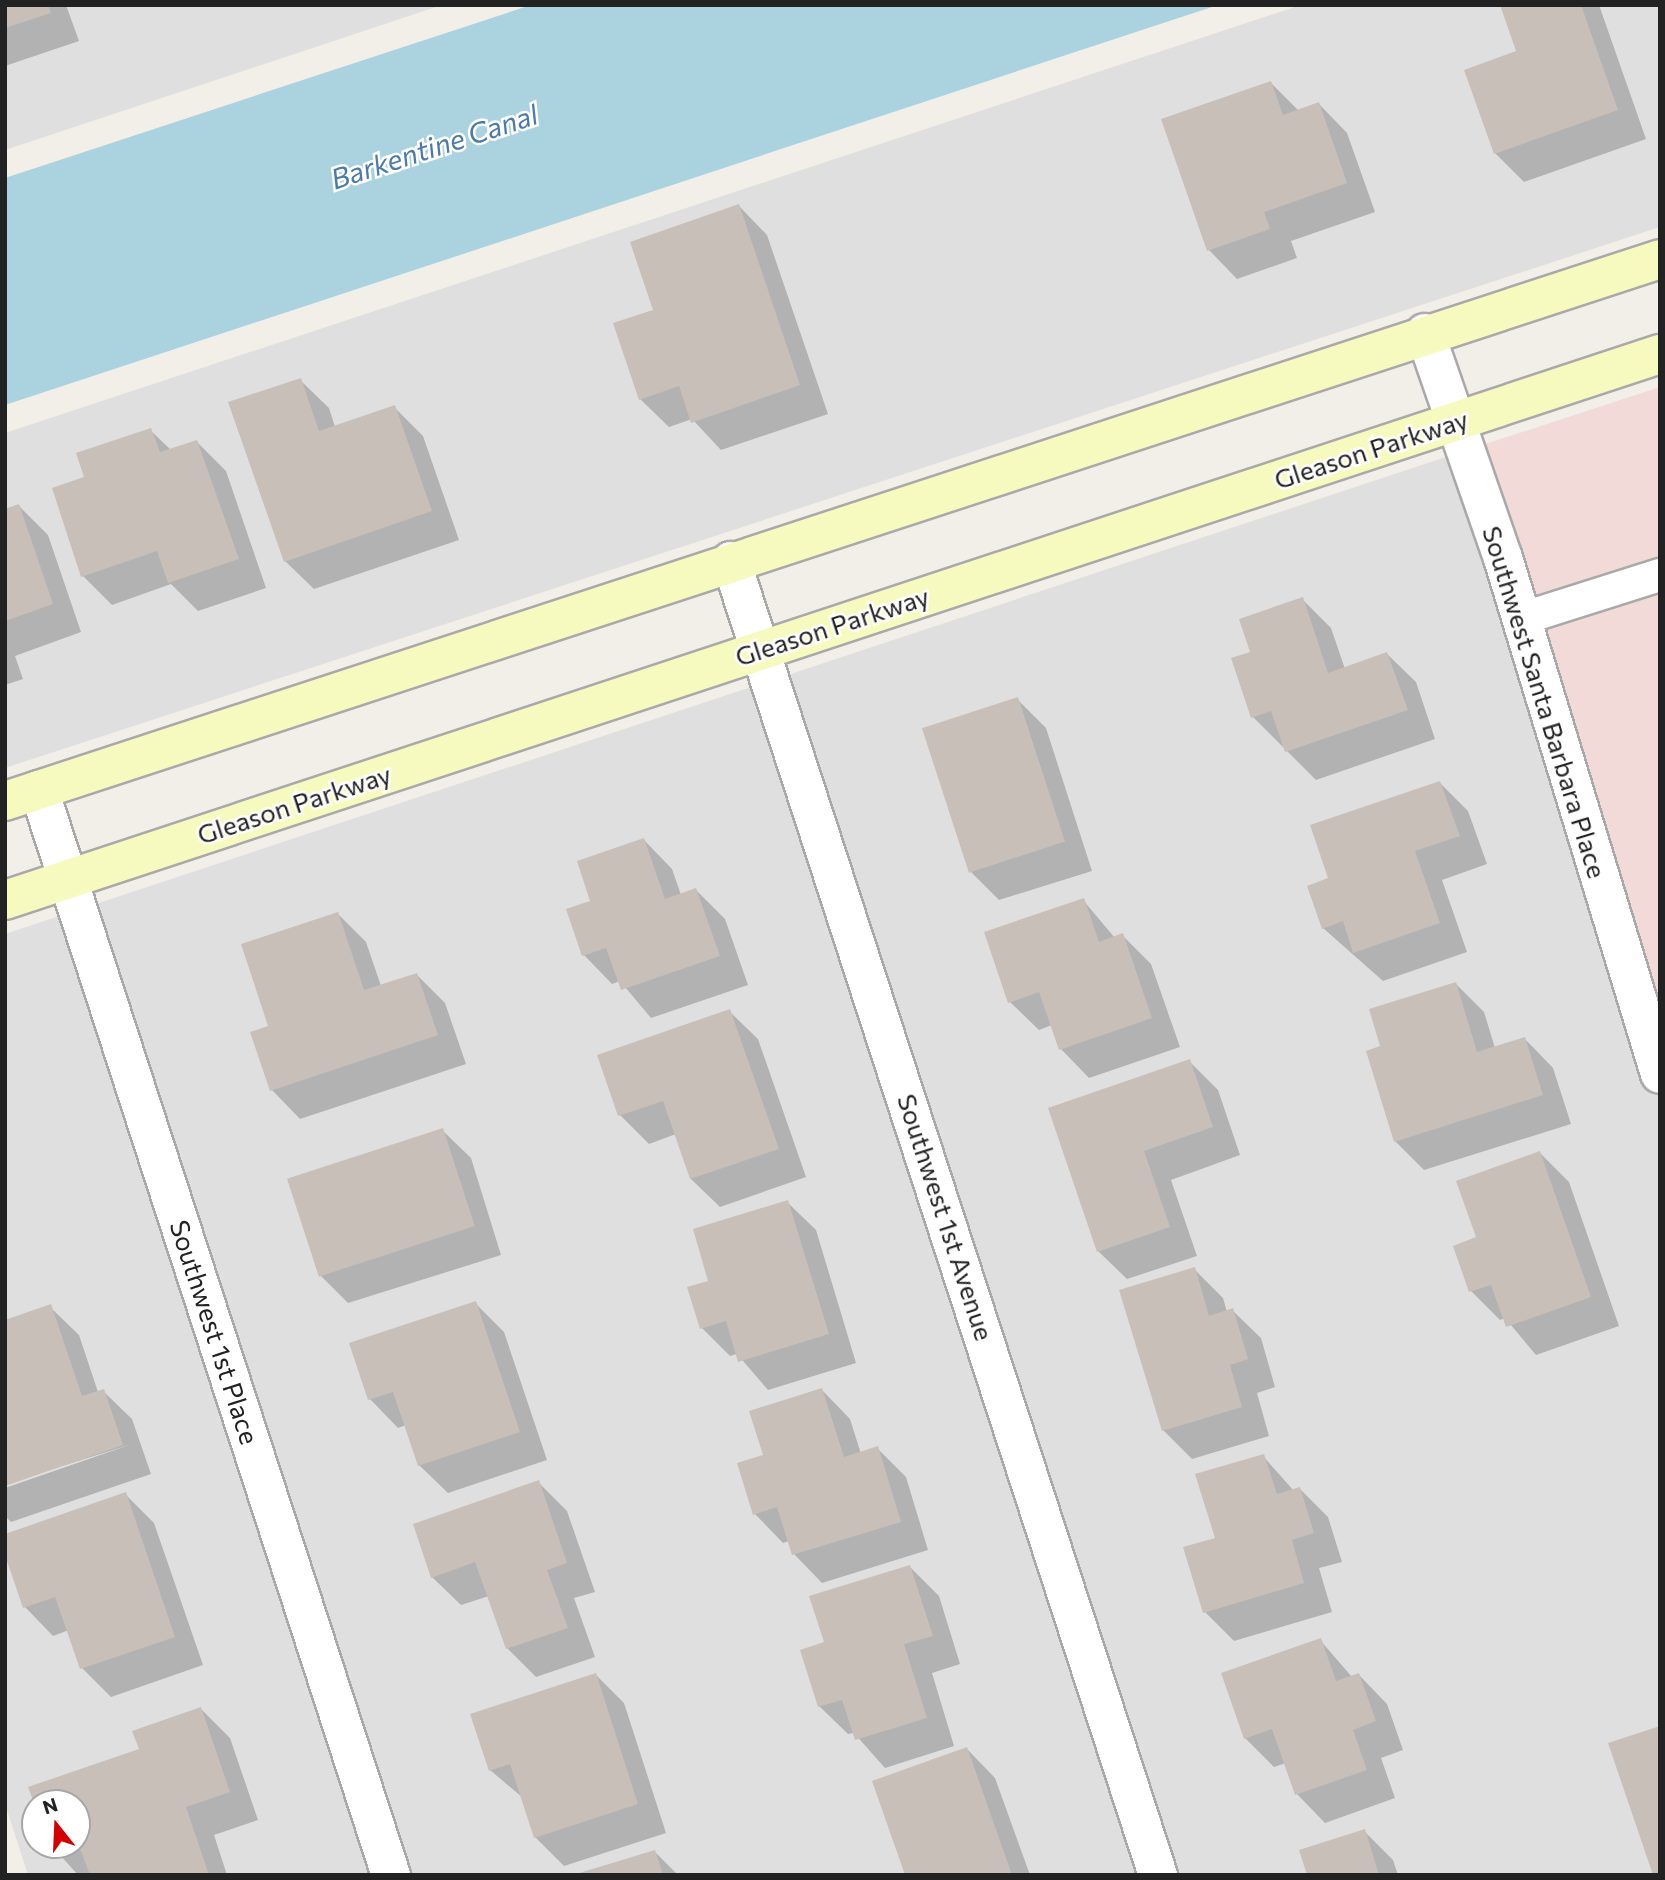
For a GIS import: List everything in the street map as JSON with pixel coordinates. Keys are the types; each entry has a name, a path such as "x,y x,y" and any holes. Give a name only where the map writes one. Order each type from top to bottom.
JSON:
{"main road":[{"path":"22,795 1425,333 1660,259"},
{"name":"Gleason Parkway","path":"5,900 1660,354"}],"street":[{"name":"Southwest Santa Barbara Place","path":"1425,333 1521,618 1660,1074"},
{"name":"Southwest 1st Avenue","path":"730,561 762,649 1158,1875"},
{"name":"Southwest 1st Place","path":"22,795 68,879 391,1875"}],"lane":[{"path":"1521,618 1660,575"}],"shaded area":[{"path":"5,5 442,5 5,150"},
{"path":"1301,5 1660,5 1660,227 5,768 5,433"},
{"path":"1660,387 1660,1051 1464,451"},
{"path":"1464,451 1660,1051 1660,1875 28,1875 23,1859 91,1859 91,1789 21,1789 21,1853 5,1804 5,934"}],"water":[{"name":"Barkentine Canal","path":"531,5 1218,5 5,405 5,178"}],"building":[{"path":"5,5 48,5 51,13 5,28"},
{"path":"1500,5 1581,5 1618,110 1494,154 1464,70 1516,51"},
{"path":"1271,81 1283,115 1319,102 1347,183 1264,212 1270,229 1207,251 1161,119"},
{"path":"739,204 800,385 691,423 679,386 639,400 613,323 653,310 630,242"},
{"path":"301,378 319,431 395,405 432,511 284,562 228,402"},
{"path":"151,428 160,452 197,440 239,559 168,583 157,551 81,577 52,488 84,477 76,453"},
{"path":"19,504 53,604 5,621 5,509"},
{"path":"1303,597 1328,673 1387,652 1408,710 1285,752 1271,711 1251,718 1231,658 1250,652 1239,619"},
{"path":"1018,697 1065,842 969,873 922,728"},
{"path":"1440,781 1460,836 1415,851 1440,923 1353,953 1343,921 1322,929 1307,886 1328,878 1310,825"},
{"path":"644,838 665,899 696,888 720,956 621,990 606,948 582,956 566,909 590,901 577,861"},
{"path":"1084,898 1099,942 1123,933 1152,1018 1059,1050 1039,992 1008,1003 984,932"},
{"path":"338,912 364,990 417,973 438,1035 270,1091 250,1032 268,1026 241,944"},
{"path":"1456,982 1477,1052 1525,1037 1543,1095 1394,1142 1366,1051 1380,1046 1369,1009"},
{"path":"730,1009 779,1149 690,1179 663,1101 618,1116 597,1055"},
{"path":"1190,1059 1213,1127 1144,1151 1170,1227 1097,1252 1048,1108"},
{"path":"443,1128 475,1226 319,1277 287,1179"},
{"path":"1540,1151 1591,1297 1506,1327 1491,1285 1469,1292 1453,1246 1476,1237 1456,1181"},
{"path":"788,1200 829,1334 738,1362 726,1321 700,1329 687,1287 708,1281 693,1229"},
{"path":"1195,1267 1209,1316 1233,1308 1248,1359 1230,1365 1242,1407 1162,1431 1119,1290"},
{"path":"476,1301 520,1432 418,1466 393,1392 368,1400 349,1343"},
{"path":"51,1304 82,1396 104,1389 123,1445 5,1486 5,1320"},
{"path":"822,1388 844,1457 878,1446 901,1522 792,1555 777,1507 753,1515 737,1463 763,1455 749,1411"},
{"path":"1264,1454 1277,1494 1300,1487 1314,1533 1292,1540 1304,1583 1203,1613 1183,1547 1215,1538 1195,1474"},
{"path":"539,1480 567,1563 547,1570 568,1628 506,1649 475,1562 431,1578 413,1524"},
{"path":"126,1492 175,1637 80,1669 55,1597 23,1608 5,1555 5,1534"},
{"path":"910,1565 933,1636 904,1644 927,1718 855,1740 842,1700 818,1707 800,1650 824,1642 809,1596"},
{"path":"1321,1638 1336,1681 1359,1673 1376,1721 1353,1730 1367,1770 1295,1795 1272,1729 1244,1739 1221,1673"},
{"path":"596,1673 638,1804 534,1838 510,1764 489,1771 470,1714"},
{"path":"201,1707 230,1792 186,1807 209,1875 90,1875 84,1859 91,1859 91,1789 29,1789 28,1787 139,1749 132,1731"},
{"path":"1660,1726 1660,1875 1653,1875 1608,1743"},
{"path":"967,1747 1012,1875 905,1875 872,1781"},
{"path":"1365,1829 1379,1875 1307,1875 1299,1850"},
{"path":"655,1850 663,1875 576,1875 576,1874"}]}
